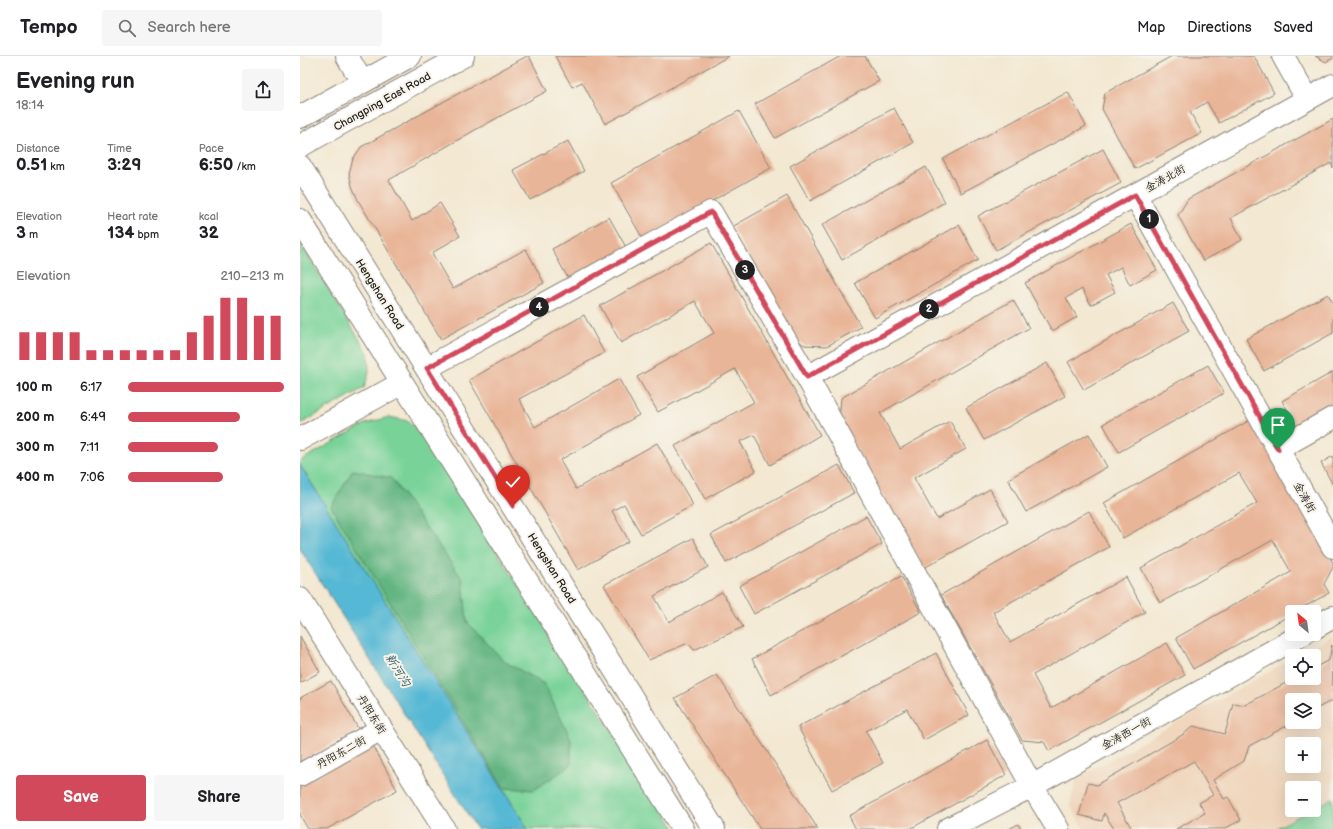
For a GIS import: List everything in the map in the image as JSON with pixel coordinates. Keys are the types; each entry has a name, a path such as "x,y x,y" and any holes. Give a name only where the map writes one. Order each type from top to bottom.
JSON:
{"street":[{"path":"347,56 362,82"},
{"path":"300,117 410,56"},
{"name":"Changping East Road","path":"300,146 463,56"},
{"path":"1283,56 1307,99"},
{"name":"金涛北街","path":"807,377 1333,85"},
{"name":"Hengshan Road","path":"300,166 714,829"},
{"name":"金涛街","path":"1135,195 1333,547"},
{"path":"427,368 711,212 807,377 1032,786 1058,829"},
{"path":"300,220 683,829"},
{"path":"300,439 402,383"},
{"path":"1278,449 1333,418"},
{"name":"丹阳东街","path":"300,599 444,829"},
{"path":"1321,624 1333,617"},
{"name":"金涛西一街","path":"948,829 1032,786 1291,641"},
{"name":"丹阳东二街","path":"300,775 381,729"}],"shaded area":[{"path":"1333,636 1333,829 1084,829 1070,804 1077,778 1285,663 1285,685 1321,685 1321,649 1310,649"}],"green space":[{"path":"300,243 368,353 369,373 364,388 300,424"},
{"path":"389,417 408,421 422,435 675,829 528,829 300,465 300,461 365,424"},
{"path":"353,470 391,478 463,580 467,622 504,661 544,684 571,739 571,765 534,790 504,788 331,507"},
{"path":"1333,798 1333,829 1275,829 1297,817 1321,817 1321,804"}],"water":[{"name":"新河沟","path":"300,465 528,829 477,829 300,549"}],"building":[{"path":"529,56 547,91 475,130 389,180 412,221 440,203 460,236 432,253 453,289 526,249 544,283 441,339 358,200 352,186 349,173 353,159 361,147"},
{"path":"555,56 729,56 605,124 582,82 572,87"},
{"path":"841,56 865,56 879,81 775,138 755,104"},
{"path":"1172,56 1254,56 1274,93 1219,123 1207,102 1190,112 1202,133 1135,169 1102,109 1105,93"},
{"path":"1315,56 1333,56 1333,58 1326,62"},
{"path":"1068,92 1086,126 961,193 943,159"},
{"path":"894,108 913,143 810,201 790,166"},
{"path":"739,111 771,168 643,239 611,183"},
{"path":"1333,119 1333,168 1331,163 1231,218 1242,240 1203,261 1178,215 1188,199"},
{"path":"568,141 584,171 530,200 513,170"},
{"path":"1103,149 1121,183 996,250 978,216"},
{"path":"926,167 945,202 842,260 822,225"},
{"path":"787,196 861,327 827,346 804,345 793,336 732,227"},
{"path":"609,217 627,249 570,282 552,249"},
{"path":"1131,224 1157,270 1130,285 1121,267 1106,275 1115,292 1091,305 1082,289 1066,298 1077,317 1052,331 1025,283"},
{"path":"959,225 978,260 875,318 855,283"},
{"path":"711,243 820,435 770,465 754,435 740,442 756,471 705,499 675,446 754,402 735,369 658,412 637,377 714,333 695,301 621,343 600,306"},
{"path":"1328,294 1333,303 1333,333 1264,371 1246,339"},
{"path":"1013,300 1029,328 880,413 900,449 950,421 966,449 914,478 937,519 990,489 1008,521 924,568 839,418 841,398"},
{"path":"1173,303 1189,331 1084,390 1068,362"},
{"path":"584,315 604,353 519,399 535,427 619,379 639,415 560,460 576,489 657,443 693,505 641,534 624,504 612,511 629,541 578,570 469,380"},
{"path":"1047,363 1065,396 984,440 966,408"},
{"path":"1208,365 1224,393 1119,452 1103,424"},
{"path":"1333,372 1333,409 1298,429 1282,401"},
{"path":"1252,419 1333,563 1333,567 1324,584 1329,593 1308,605 1285,605 1285,618 1193,669 1176,638 1291,572 1273,540 1160,603 1141,568 1257,503 1239,473 1123,538 1104,503"},
{"path":"1089,434 1107,467 1026,512 1008,479"},
{"path":"1333,456 1333,485 1321,463"},
{"path":"839,465 854,493 726,563 711,535"},
{"path":"1089,511 1109,547 993,612 1010,642 1126,577 1145,612 1033,675 1051,708 1167,643 1185,675 1049,751 1044,742 1022,740 941,595"},
{"path":"866,516 882,544 754,614 739,586"},
{"path":"693,538 708,567 654,596 669,622 722,592 743,627 694,650 688,643 649,660 604,585"},
{"path":"901,576 921,612 771,695 752,659"},
{"path":"300,636 320,672 300,683"},
{"path":"1332,645 1333,700 1321,706 1321,693 1285,693 1285,727 1249,746 1244,761 1213,780 1224,799 1228,797 1241,820 1224,829 1176,829 1205,813 1199,803 1213,795 1194,761 1117,803 1132,829 1114,829 1104,813 1102,821 1079,815 1088,783 1097,785 1184,734 1193,726 1225,734 1233,703 1245,705 1285,683 1285,685 1321,685 1321,664 1329,660"},
{"path":"936,653 969,715 924,740 907,709 866,731 883,763 832,790 798,727"},
{"path":"717,675 818,829 760,829 675,698"},
{"path":"331,681 359,730 300,762 300,698"},
{"path":"987,740 1006,775 910,829 856,829 849,816"},
{"path":"373,745 397,790 327,829 308,829 300,815 300,785"},
{"path":"1018,824 1021,829 1009,829"}],"route":[{"path":"513,506 427,368 711,212 807,377 1135,195 1278,449"}]}
